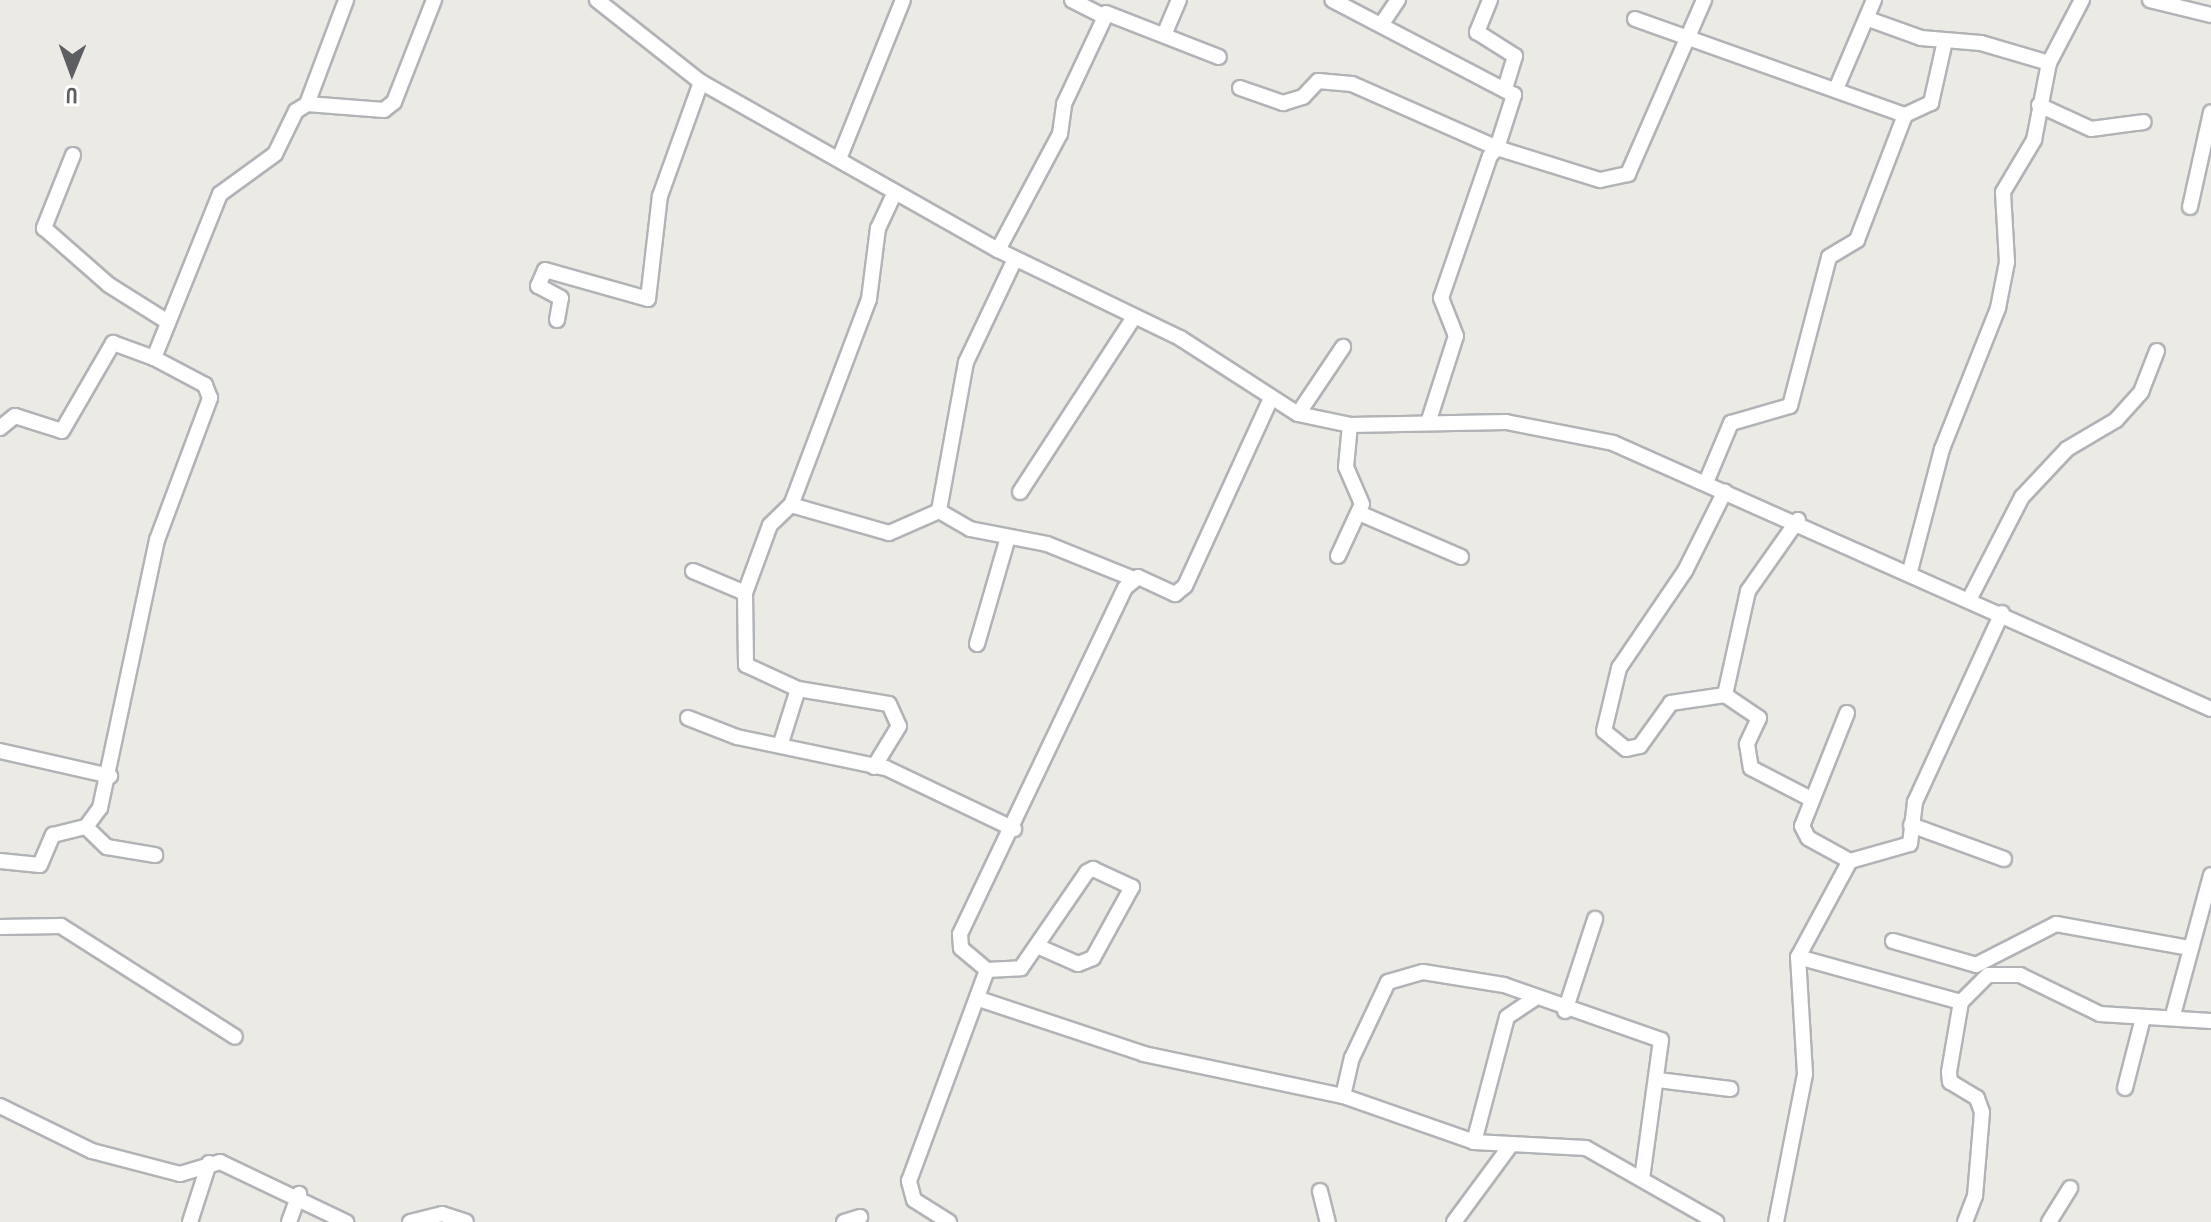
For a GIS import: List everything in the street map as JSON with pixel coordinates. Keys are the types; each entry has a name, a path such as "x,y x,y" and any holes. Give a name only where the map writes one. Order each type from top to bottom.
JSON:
{"street":[{"path":"154,358 220,194 275,154 307,104 346,0"},
{"path":"307,104 384,110 394,102 434,0"},
{"path":"597,0 701,82 998,250 1180,338 1270,400 1298,414 1350,425 1429,420 1568,432 1707,480 1725,491 1798,520 2211,709"},
{"path":"839,159 903,0"},
{"path":"1072,0 1219,57"},
{"path":"1164,35 1179,0"},
{"path":"1332,0 1383,22 1505,88 1517,103 1441,298 1456,336 1429,420"},
{"path":"1383,22 1398,0"},
{"path":"1490,0 1477,32 1515,56 1505,88"},
{"path":"1240,88 1283,103 1303,97 1318,81 1352,84 1497,148 1582,177 1615,181 1628,174 1704,0"},
{"path":"1836,89 1871,20 1874,0"},
{"path":"1910,571 1942,449 1998,308 2007,262 1999,207 2034,140 2049,63 2082,0"},
{"path":"2150,0 2211,15"},
{"path":"998,250 1060,134 1064,104 1106,13"},
{"path":"1635,19 1905,115"},
{"path":"1871,20 1945,41 1981,43 2049,63"},
{"path":"1707,480 1731,423 1790,406 1829,257 1857,240 1905,115 1931,103 1945,41"},
{"path":"557,320 561,298 538,286 545,270 648,299 660,196 701,82"},
{"path":"2039,105 2091,129 2144,122"},
{"path":"2190,207 2205,180 2211,112"},
{"path":"73,155 44,228 109,285 168,322"},
{"path":"874,767 899,726 889,704 798,689 746,665 745,593 770,525 791,505 869,299 878,228 895,192"},
{"path":"939,511 966,362 1015,259"},
{"path":"1020,492 1134,317"},
{"path":"0,428 15,416 62,431 113,343 154,358 205,385 210,398 157,540 110,776 86,827"},
{"path":"1298,414 1343,347"},
{"path":"1970,598 2022,497 2067,449 2116,420 2141,392 2157,351"},
{"path":"939,511 970,529 1008,537 1175,594 1185,586 1270,400"},
{"path":"1338,556 1359,513 1362,494 1346,467 1350,425"},
{"path":"1725,491 1685,571 1619,668 1604,731 1626,749 1640,746 1671,703 1725,695 1759,718 1747,744 1751,768 1811,799"},
{"path":"791,505 889,533 939,511"},
{"path":"1359,513 1461,557"},
{"path":"1725,695 1748,591 1798,520"},
{"path":"977,644 1008,537"},
{"path":"693,571 745,593"},
{"path":"1037,946 1078,964 1093,958 1132,887 1098,868 1087,872 1021,968 987,970 958,941 1131,578"},
{"path":"1847,713 1811,799 1804,832 1850,861 1904,852 1911,825 2002,613"},
{"path":"781,743 798,689"},
{"path":"688,718 874,767 1014,829"},
{"path":"0,751 110,776"},
{"path":"1911,825 2004,859"},
{"path":"86,827 107,847 155,855"},
{"path":"0,861 40,865 53,835 86,827"},
{"path":"1776,1222 1805,1074 1798,957 1850,861"},
{"path":"2173,1015 2211,875"},
{"path":"1565,1011 1595,919"},
{"path":"1893,941 1976,965 2056,924 2189,948"},
{"path":"0,927 61,926 235,1037"},
{"path":"1798,957 1961,1002"},
{"path":"949,1222 914,1200 909,1181 979,999 987,970"},
{"path":"1965,1222 1975,1196 1982,1112 1977,1098 1949,1078 1961,1002 1988,975 2004,971 2100,1014 2143,1018 2173,1015 2211,1021"},
{"path":"1343,1096 1352,1058 1388,982 1412,972 1454,975 1565,1011 1657,1035 1658,1080 1642,1178"},
{"path":"979,999 1144,1054 1343,1096 1474,1142 1586,1148 1716,1222"},
{"path":"1474,1142 1507,1017 1534,999"},
{"path":"2125,1088 2143,1018"},
{"path":"1658,1080 1730,1089"},
{"path":"0,1106 117,1158 180,1174 209,1163 299,1194 346,1222"},
{"path":"1454,1222 1510,1146"},
{"path":"190,1222 209,1163"},
{"path":"2049,1222 2070,1188"},
{"path":"1320,1191 1328,1222"},
{"path":"289,1222 299,1194"},
{"path":"410,1222 442,1214 466,1222"},
{"path":"844,1222 860,1217"}]}
